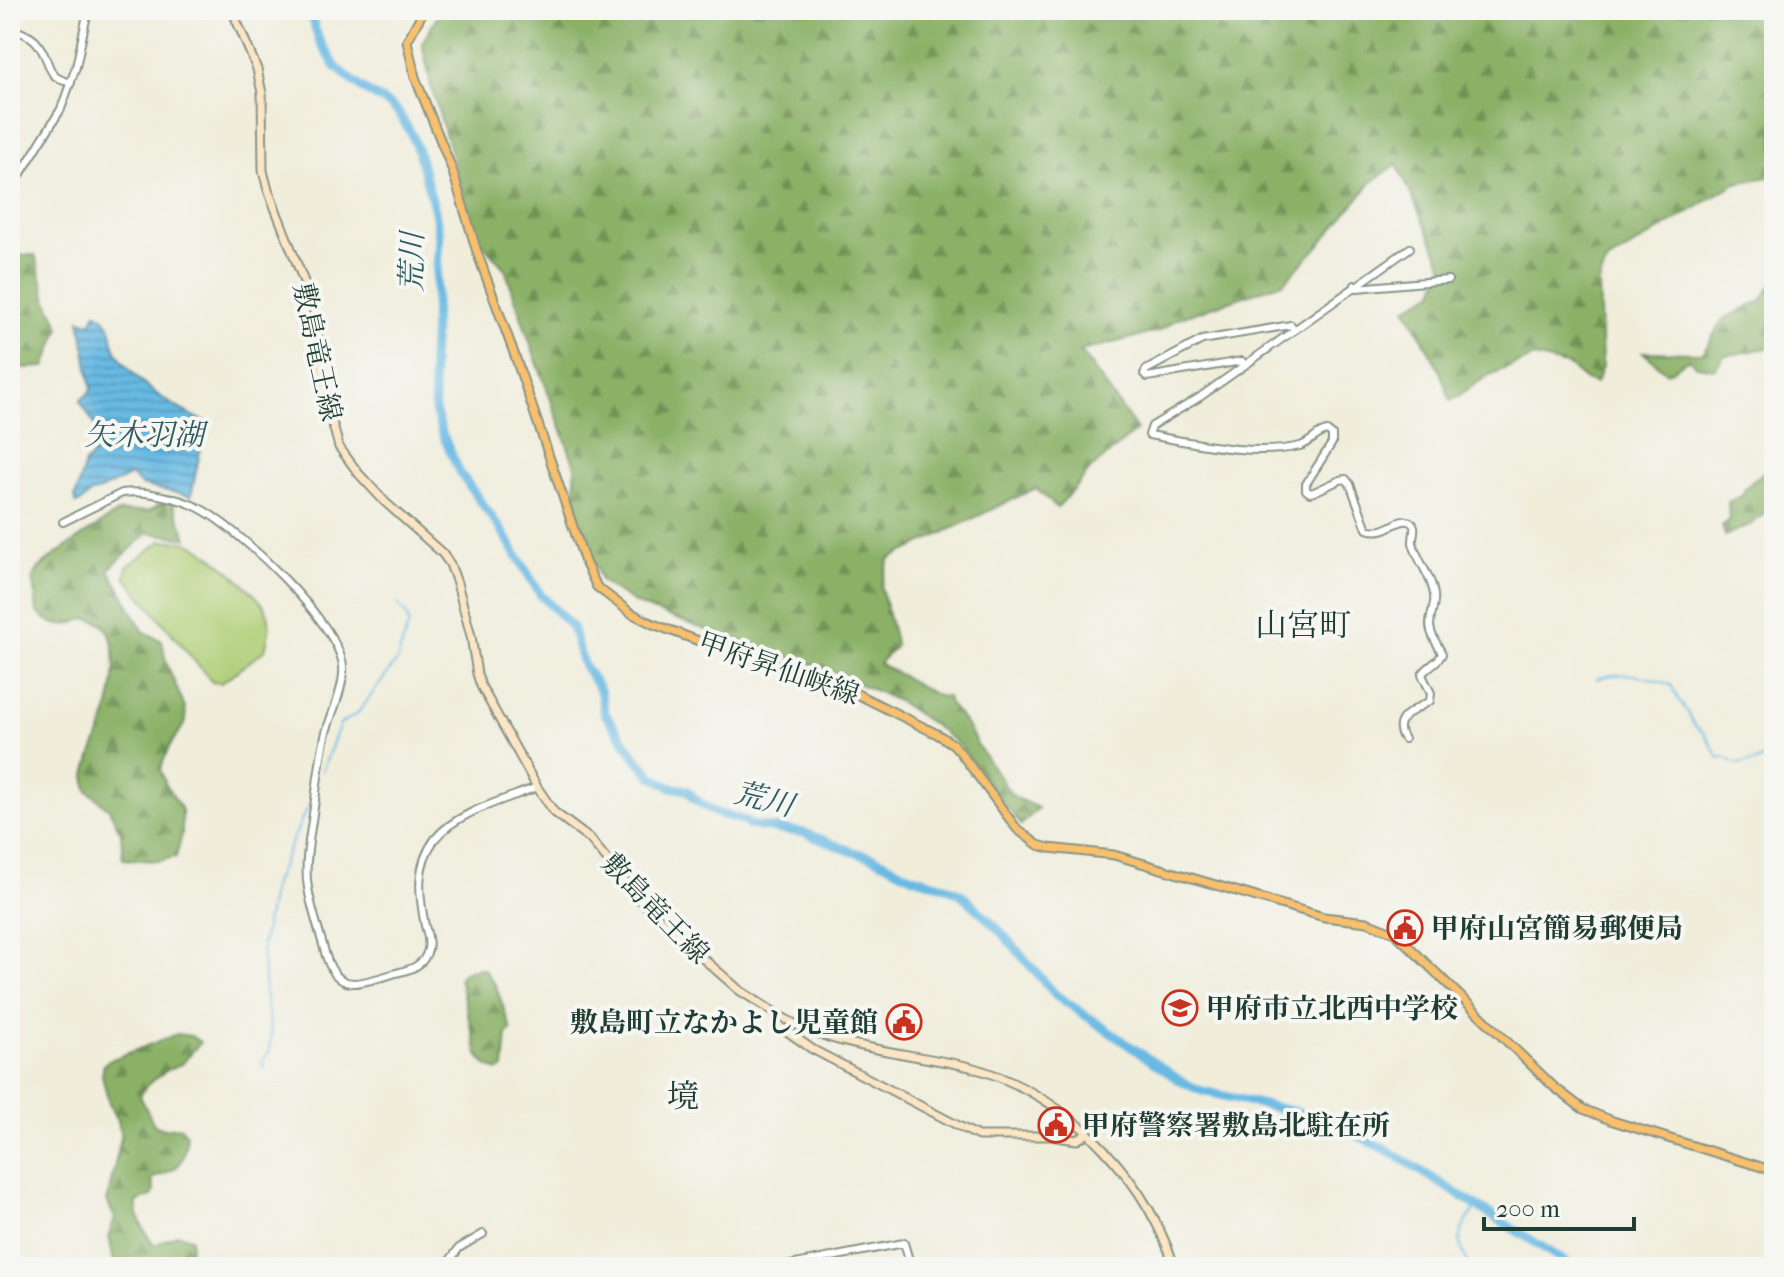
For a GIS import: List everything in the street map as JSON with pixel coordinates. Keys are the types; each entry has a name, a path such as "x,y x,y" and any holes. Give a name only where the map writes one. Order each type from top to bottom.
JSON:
{"main road":[{"name":"敷島竜王線","path":"232,10 257,69 262,93 263,171 310,297 317,324 326,400 339,447 385,502 442,553 450,564 468,623 481,686 554,812 590,839 642,902 739,990 780,1016 835,1039 970,1067 1002,1078 1056,1108 1088,1133 1119,1165 1150,1208 1173,1266"},
{"name":"甲府昇仙峡線","path":"424,10 407,41 415,77 452,169 477,252 585,562 601,591 653,624 707,644 831,681 937,734 953,744 1017,829 1038,845 1114,855 1324,917 1374,924 1395,933 1554,1087 1583,1109 1774,1171"},
{"name":"敷島竜王線","path":"780,1016 778,1025 812,1049 978,1136 1050,1136 1077,1140 1088,1133"}],"street":[{"path":"10,191 55,120 71,83 88,10"},
{"path":"14,30 27,34 37,42 51,72 71,83"},
{"path":"1404,739 1398,727 1405,717 1430,701 1431,693 1422,675 1442,654 1430,628 1434,595 1414,543 1412,523 1402,521 1378,531 1367,529 1346,479 1314,492 1306,490 1306,484 1332,443 1332,435 1327,431 1320,432 1301,446 1262,449 1241,449 1149,435 1152,426 1200,397 1410,248"},
{"path":"1355,285 1357,288 1448,280"},
{"path":"1245,365 1242,361 1147,377 1144,374 1146,370 1202,340 1291,325 1294,329"},
{"path":"63,522 129,492 197,506 266,559 310,609 336,646 341,658 342,679 322,749 307,873 308,889 325,956 331,970 340,979 356,983 420,964 429,946 420,899 421,870 426,853 443,830 457,820 537,787"},
{"path":"445,1267 459,1248 483,1234"},
{"path":"780,1267 904,1243 911,1267"}],"green space":[{"path":"441,10 1774,10 1774,176 1736,183 1606,263 1599,283 1602,366 1596,383 1586,380 1569,366 1535,357 1489,375 1451,401 1439,369 1406,308 1433,293 1444,267 1397,164 1371,183 1283,283 1176,319 1159,331 1081,351 1137,430 1091,469 1057,508 1036,488 889,559 881,587 896,646 879,663 938,696 947,697 1009,791 1014,797 1038,808 1021,825 959,745 898,701 822,667 636,604 601,581 576,511 575,466 505,269 475,235 431,86 422,43"},
{"path":"35,255 47,300 60,327 45,367 25,368 10,365 10,256"},
{"path":"1774,281 1774,347 1724,356 1715,369 1697,366 1689,359 1667,373 1643,352 1703,353 1723,319 1760,302"},
{"path":"1765,471 1774,475 1774,507 1750,525 1725,536 1722,526 1729,519 1728,502 1743,495 1745,488"},
{"path":"171,499 187,538 148,533 109,569 143,631 162,641 166,662 185,708 186,722 169,747 160,769 182,810 182,834 176,857 158,861 123,859 121,833 109,809 87,790 86,782 111,695 115,667 112,641 107,630 94,620 60,625 43,617 37,612 33,579 38,569 56,554 118,512 148,511"},
{"path":"161,541 186,542 205,552 243,584 267,612 269,626 265,650 221,683 212,682 125,577 127,567"},
{"path":"484,969 496,986 511,1030 507,1034 504,1068 498,1071 487,1066 478,1055 459,978 464,972"},
{"path":"177,1034 191,1036 200,1042 183,1063 146,1086 140,1096 154,1125 164,1129 181,1127 187,1134 184,1152 180,1164 153,1178 153,1195 137,1202 137,1207 142,1225 155,1245 178,1234 191,1238 194,1267 124,1267 114,1263 109,1235 115,1218 107,1201 121,1137 102,1075 104,1064"}],"water":[{"name":"矢木羽湖","path":"96,312 107,322 118,354 136,376 169,403 206,422 191,496 141,485 131,475 91,493 76,504 75,497 85,463 92,456 99,432 80,401 92,390 80,320 91,323"}],"waterway":[{"path":"294,10 313,19"},
{"name":"荒川","path":"312,10 319,40 336,67 398,112 418,151 439,235 432,359 435,410 442,433 460,473 504,534 540,594 572,627 583,664 600,690 605,714 652,776 670,787 687,790 716,813 746,821 748,825 805,833 959,893 1000,931 1056,995 1182,1082 1202,1091 1331,1122 1394,1154 1574,1267"},
{"path":"322,771 340,724 357,714 397,661 409,623 398,604"},
{"path":"1597,679 1635,675 1671,685 1694,725 1705,734 1719,758 1725,757 1736,764 1755,762 1774,755"},
{"path":"265,1068 261,1062 269,1053 271,1033 262,945 273,886 313,795"},
{"path":"1470,1267 1461,1248 1460,1235 1476,1206"}],"place":[{"name":"甲府山宮簡易郵便局","path":"1405,928"},
{"name":"甲府市立北西中学校","path":"1180,1008"},
{"name":"敷島町立なかよし児童館","path":"904,1022"},
{"name":"甲府警察署敷島北駐在所","path":"1056,1125"}],"district":[{"name":"山宮町","path":"1303,625"},
{"name":"境","path":"683,1096"}]}
